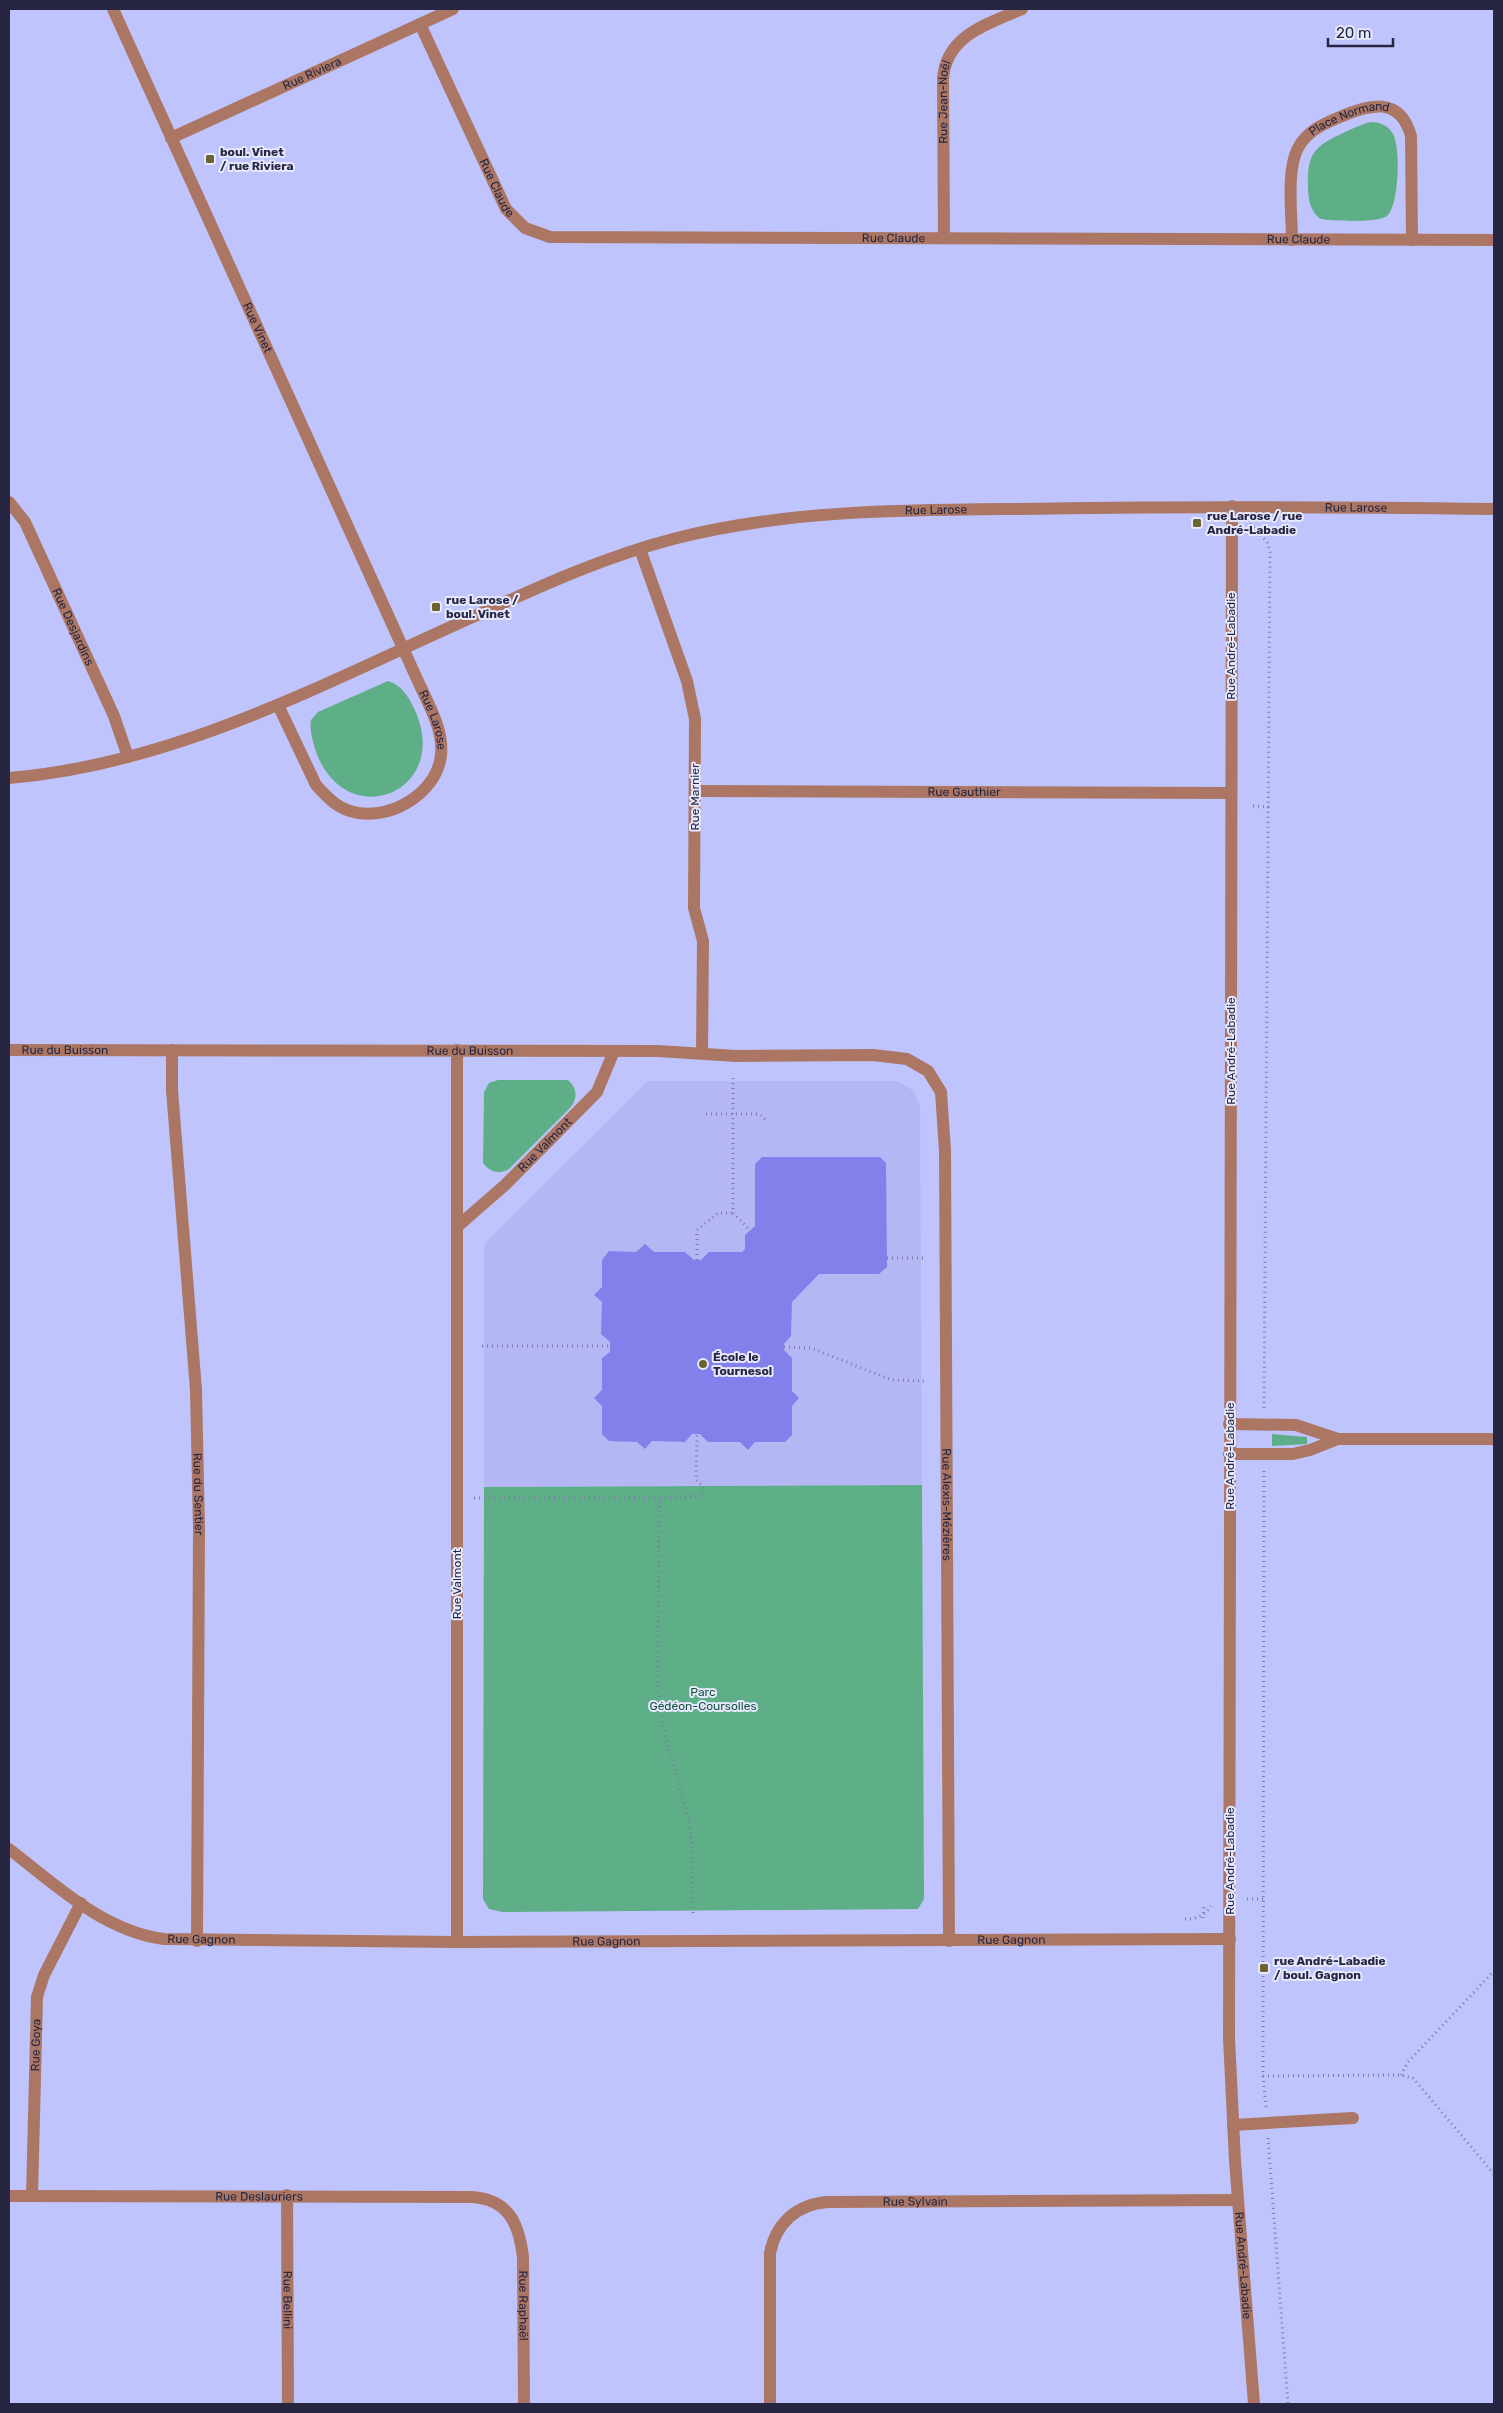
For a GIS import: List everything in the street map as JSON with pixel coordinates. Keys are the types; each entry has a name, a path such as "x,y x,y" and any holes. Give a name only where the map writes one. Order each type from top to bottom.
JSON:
{"street":[{"name":"Rue Vinet","path":"113,9 402,648"},
{"name":"Rue Riviera","path":"171,138 453,9"},
{"name":"Rue Jean-Noël","path":"944,238 943,79 945,64 952,50 968,34 1022,9"},
{"name":"Rue Claude","path":"420,24 502,201 512,216 533,232 550,237 1494,240"},
{"name":"Place Normand","path":"1292,240 1292,169 1298,146 1308,134 1322,125 1373,105 1386,107 1398,113 1407,123 1411,136 1412,240"},
{"name":"Rue Desjardins","path":"9,502 25,522 114,716 128,758"},
{"name":"Rue Larose","path":"9,778 78,768 128,758 196,737 278,705 566,575 640,549 738,525 842,512 1232,506 1494,509"},
{"name":"Rue André-Labadie","path":"1232,506 1229,2038 1238,2200 1254,2404"},
{"name":"Rue Marnier","path":"640,549 690,694 695,719 694,908 702,941 702,1053"},
{"name":"Rue Larose","path":"278,705 307,768 326,797 338,806 355,813 379,813 394,809 423,791 432,779 441,756 438,728 402,648"},
{"name":"Rue Gauthier","path":"695,791 1231,793"},
{"name":"Rue du Buisson","path":"9,1050 614,1051 702,1053 736,1056 892,1056 908,1059 928,1072"},
{"name":"Rue du Sentier","path":"172,1050 172,1090 196,1390 199,1529 197,1941"},
{"name":"Rue Valmont","path":"457,1050 457,1942"},
{"name":"Rue Valmont","path":"458,1226 505,1185 597,1092 614,1051"},
{"name":"Rue Alexis-Mézières","path":"928,1072 938,1085 943,1100 945,1136 949,1941"},
{"path":"1229,1424 1296,1425 1338,1439 1494,1439"},
{"path":"1230,1454 1293,1454 1310,1450 1338,1439"},
{"name":"Rue Gagnon","path":"9,1849 104,1920 130,1932 164,1939 197,1941 457,1942 1230,1939"},
{"name":"Rue Goya","path":"32,2196 37,1997 44,1975 81,1903"},
{"path":"1233,2125 1353,2118"},
{"name":"Rue Deslauriers","path":"9,2196 287,2195 478,2197 493,2202 505,2210"},
{"name":"Rue Bellini","path":"287,2195 288,2404"},
{"name":"Rue Sylvain","path":"770,2404 770,2253 774,2237 783,2222 804,2207 828,2202 1238,2200"},
{"name":"Rue Raphaël","path":"505,2210 518,2229 523,2257 524,2404"}],"path":[{"path":"1256,530 1267,542 1270,552 1264,1412"},
{"path":"1253,806 1269,807"},
{"path":"733,1078 733,1213 750,1230"},
{"path":"706,1114 759,1114 768,1121"},
{"path":"697,1260 697,1230 718,1213 733,1213"},
{"path":"887,1258 923,1258"},
{"path":"482,1346 610,1346"},
{"path":"784,1347 811,1348 892,1380 924,1381"},
{"path":"482,1498 659,1498 702,1496 703,1486 696,1480 697,1434"},
{"path":"1264,1472 1263,2076 1266,2110"},
{"path":"659,1498 658,1688 663,1727 689,1820 692,1851 693,1913"},
{"path":"1204,1916 1212,1902"},
{"path":"1204,1906 1204,1916"},
{"path":"1185,1919 1204,1916"},
{"path":"1401,2075 1408,2062 1494,1972"},
{"path":"1263,2076 1401,2075 1413,2078 1494,2174"},
{"path":"1268,2137 1288,2404"}],"shaded area":[{"name":"École le Tournesol","path":"648,1081 897,1081 914,1091 920,1107 922,1485 484,1487 484,1244"}],"green space":[{"path":"1370,122 1386,126 1396,141 1398,177 1391,210 1387,216 1375,220 1345,221 1321,219 1312,209 1309,197 1308,177 1313,154 1331,139"},
{"path":"388,681 402,690 417,715 423,742 419,764 408,781 391,793 372,797 352,793 333,780 318,757 311,734 311,720 318,712"},
{"path":"498,1080 568,1080 576,1093 571,1107 509,1169 498,1172 489,1169 483,1163 484,1092 489,1083"},
{"path":"1272,1434 1307,1437 1307,1444 1272,1446"},
{"name":"Parc Gédéon-Coursolles","path":"922,1485 924,1899 918,1909 502,1912 489,1909 483,1899 484,1487"}],"building":[{"path":"762,1157 880,1157 886,1163 887,1267 879,1274 819,1274 792,1302 791,1336 784,1344 784,1350 792,1358 792,1391 799,1398 792,1406 792,1435 785,1442 755,1442 748,1450 740,1442 708,1442 700,1434 692,1434 685,1442 652,1441 645,1449 637,1442 609,1441 602,1434 602,1406 594,1398 602,1390 602,1358 610,1352 610,1342 601,1334 602,1302 594,1295 602,1287 602,1260 609,1251 636,1252 645,1244 654,1252 685,1252 694,1260 701,1260 709,1252 742,1252 745,1249 745,1235 755,1226 755,1164"}],"place":[{"name":"boul. Vinet / rue Riviera","path":"210,159"},
{"name":"rue Larose / rue André-Labadie","path":"1197,523"},
{"name":"rue Larose / boul. Vinet","path":"436,607"},
{"name":"École le Tournesol","path":"703,1364"},
{"name":"rue André-Labadie / boul. Gagnon","path":"1264,1968"}]}
